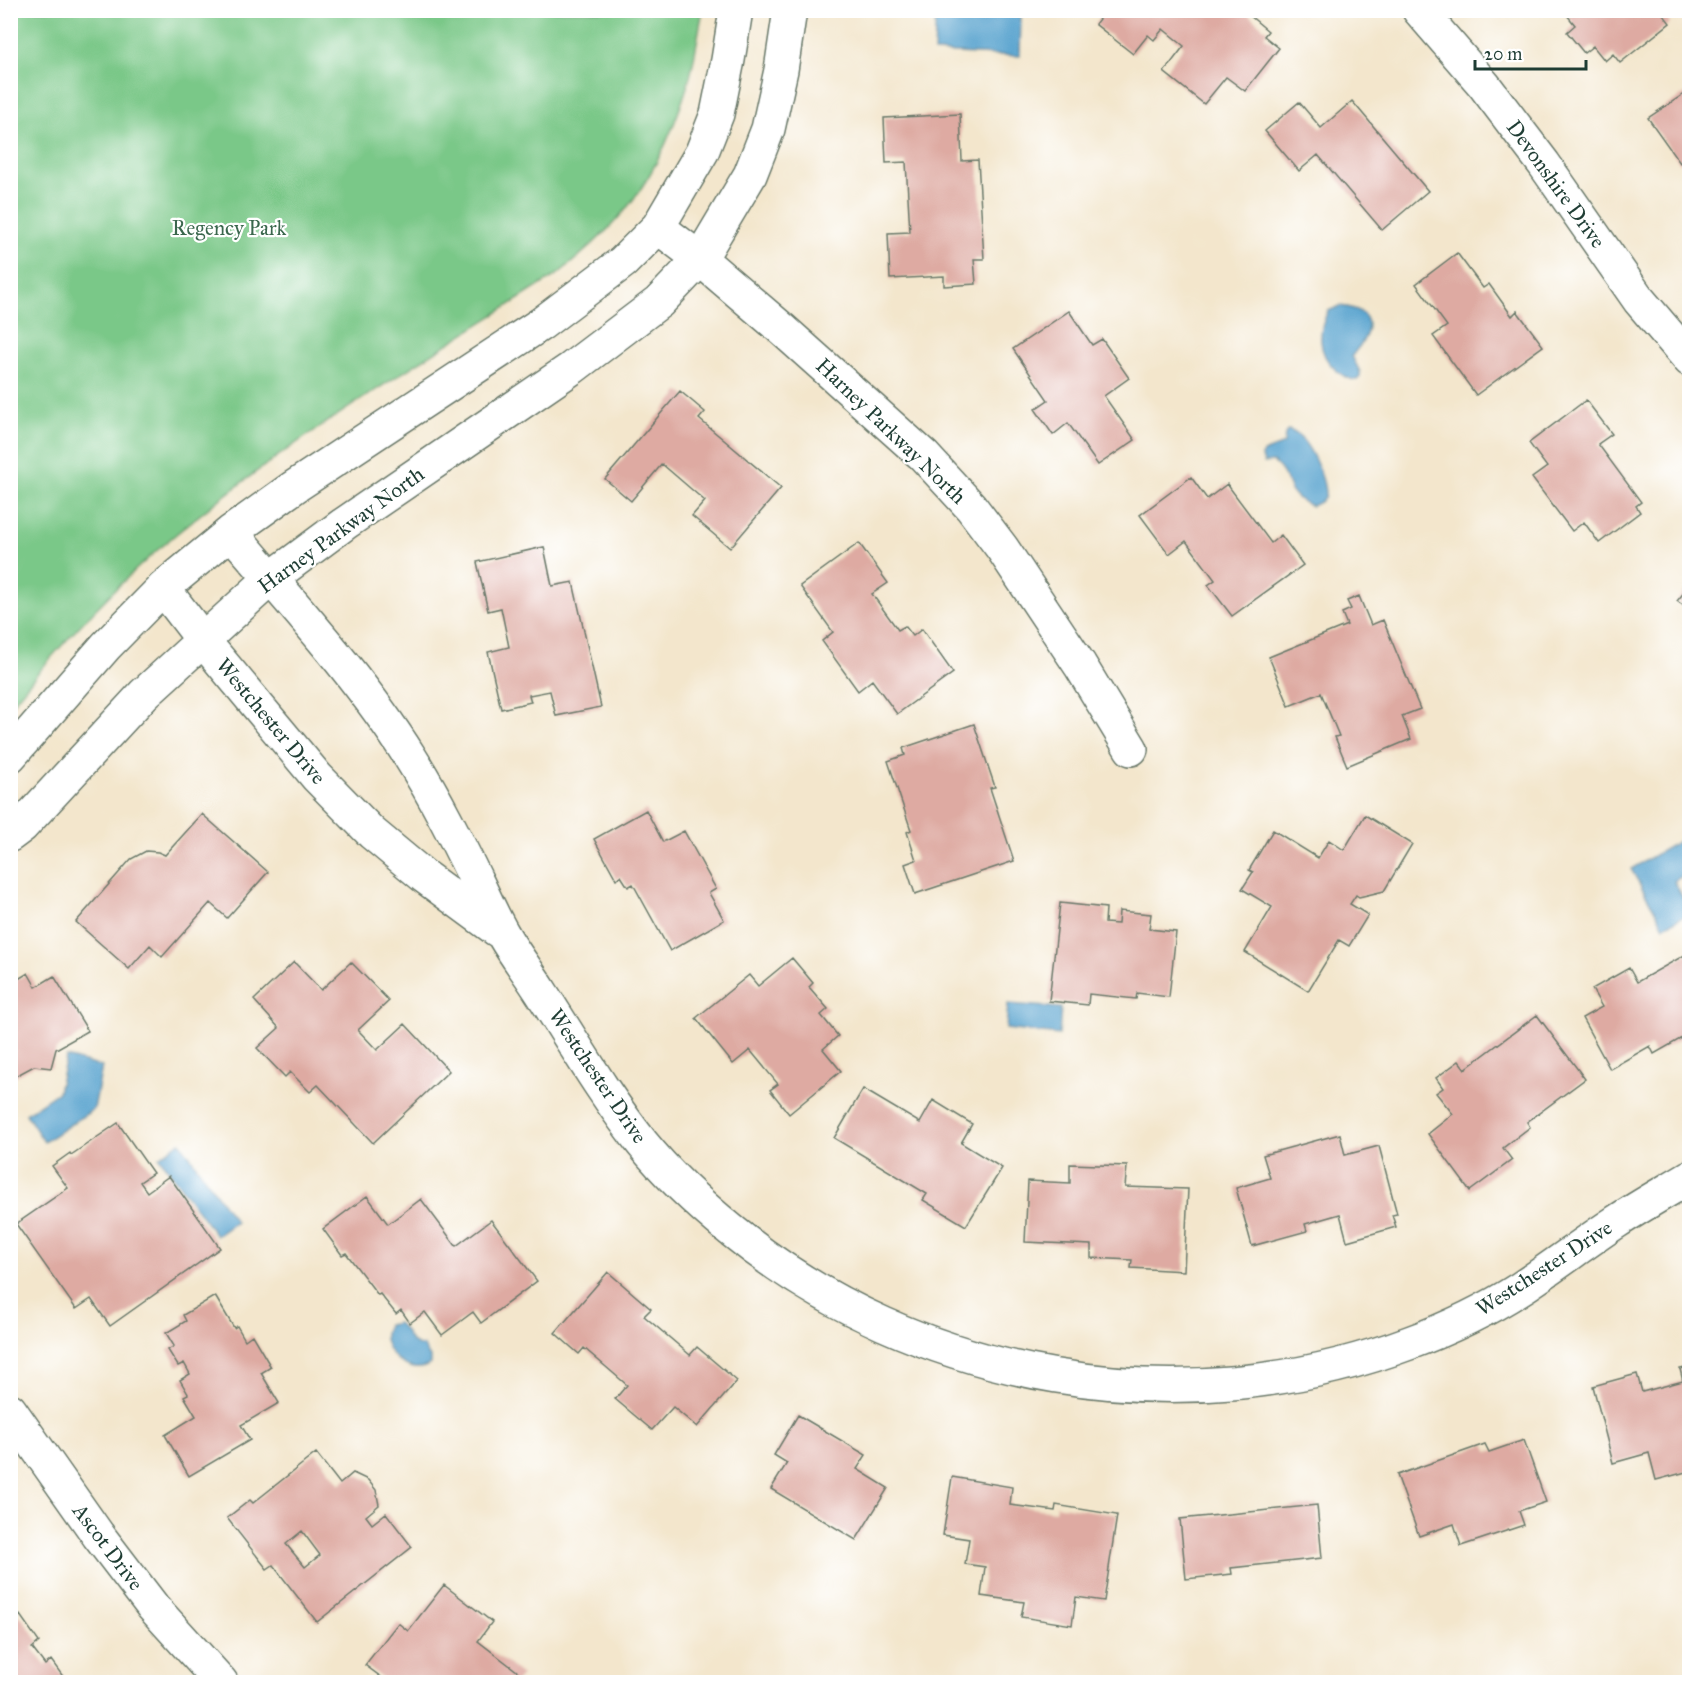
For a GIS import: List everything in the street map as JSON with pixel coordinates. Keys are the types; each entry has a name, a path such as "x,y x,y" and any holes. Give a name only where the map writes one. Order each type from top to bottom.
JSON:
{"street":[{"path":"10,756 106,645 163,588 231,532 294,487 541,324 623,262 658,227 702,152 717,114 736,10"},
{"name":"Harney Parkway North","path":"10,835 22,826 144,694 270,579 344,524 619,334 659,302 700,259 750,175 768,129 781,70 790,10"},
{"name":"Devonshire Drive","path":"1419,10 1484,85 1544,165 1639,300 1689,360"},
{"name":"Harney Parkway North","path":"658,227 783,329 924,456 971,507 1002,548 1080,665 1131,749"},
{"name":"Westchester Drive","path":"231,532 380,712 406,751 451,829 502,934 596,1081 645,1147 698,1202 763,1256 823,1295 900,1332 976,1358 1054,1376 1126,1385 1198,1386 1269,1380 1340,1365 1410,1342 1459,1321 1518,1290 1619,1220 1689,1177"},
{"name":"Westchester Drive","path":"163,588 202,639 317,777 372,833 502,934"},
{"name":"Ascot Drive","path":"10,1410 98,1535 153,1607 215,1681"}],"green space":[{"name":"Regency Park","path":"11,10 703,11 690,78 668,139 631,203 605,232 558,274 363,398 220,499 153,554 110,595 49,660 11,705"}],"water":[{"path":"936,11 1021,14 1020,56 934,52"},
{"path":"1340,306 1355,309 1367,320 1367,333 1352,356 1360,372 1357,380 1348,378 1337,371 1329,363 1322,349 1322,326 1328,311"},
{"path":"1288,430 1302,439 1319,468 1325,496 1312,506 1291,491 1280,468 1273,462 1264,463 1262,457 1263,452 1284,444"},
{"path":"1689,835 1689,872 1674,881 1689,909 1689,914 1664,926 1631,869"},
{"path":"1008,1004 1061,1008 1059,1035 1006,1029"},
{"path":"66,1057 102,1067 94,1109 44,1142 26,1114 58,1092"},
{"path":"180,1142 236,1222 216,1236 159,1157"},
{"path":"398,1323 413,1343 423,1346 430,1357 430,1364 422,1368 413,1368 396,1359 386,1343 385,1334 388,1325"}],"building":[{"path":"1106,10 1243,10 1268,31 1264,36 1279,48 1245,91 1226,77 1204,104 1164,72 1184,46 1163,29 1154,40 1148,35 1133,54 1095,24"},
{"path":"1563,10 1660,10 1670,23 1620,63 1613,54 1605,61 1593,46 1584,53 1567,32 1575,25"},
{"path":"1690,90 1690,162 1686,158 1680,163 1648,118"},
{"path":"1352,101 1428,191 1382,230 1318,155 1299,171 1265,131 1299,102 1321,128"},
{"path":"960,114 962,161 978,160 984,259 974,259 976,284 944,286 944,276 890,279 888,233 910,232 906,162 886,163 884,118"},
{"path":"1457,253 1483,288 1489,284 1512,316 1517,311 1543,346 1476,395 1433,336 1447,326 1416,284"},
{"path":"1069,311 1092,345 1102,339 1129,378 1104,396 1135,440 1098,465 1068,423 1053,435 1035,409 1048,400 1013,349"},
{"path":"680,391 705,412 699,419 781,488 730,548 692,516 705,501 662,464 631,501 605,479"},
{"path":"1586,400 1612,434 1598,444 1641,502 1636,506 1640,512 1599,543 1584,522 1572,531 1532,478 1547,467 1529,443"},
{"path":"1191,477 1207,499 1227,484 1271,543 1281,535 1303,565 1232,616 1208,585 1215,580 1186,541 1169,554 1140,515"},
{"path":"859,543 888,583 872,594 898,630 905,626 913,636 922,629 953,673 897,714 872,680 858,691 822,641 833,632 800,586"},
{"path":"544,547 552,586 573,582 601,707 556,716 550,691 529,695 531,702 501,709 488,652 509,647 501,608 488,611 477,562"},
{"path":"1690,585 1690,610 1677,601"},
{"path":"1359,596 1371,625 1383,620 1420,709 1402,716 1411,739 1347,766 1335,737 1339,736 1321,693 1289,706 1269,657 1347,625 1342,613 1351,609 1347,601"},
{"path":"974,724 995,787 990,788 1014,861 915,894 905,864 916,860 907,832 911,830 888,761 905,755 903,748"},
{"path":"646,810 663,842 684,831 716,889 709,893 724,920 670,951 633,884 628,887 621,876 616,879 594,839"},
{"path":"202,814 268,872 227,918 210,903 162,957 150,945 129,969 76,922 131,859 146,851 165,855"},
{"path":"1365,815 1412,844 1384,891 1359,897 1356,895 1350,904 1368,915 1349,946 1339,940 1308,991 1245,952 1272,907 1242,889 1253,872 1249,870 1273,830 1318,858 1329,840 1344,850"},
{"path":"1060,903 1106,908 1105,923 1118,924 1119,911 1151,914 1149,929 1176,932 1169,997 1137,993 1136,999 1089,994 1088,1005 1049,1001"},
{"path":"1690,952 1690,1029 1687,1030 1689,1034 1654,1054 1650,1046 1610,1069 1582,1018 1602,1007 1592,989 1629,968 1637,982"},
{"path":"792,958 813,983 809,987 828,1009 821,1015 838,1036 823,1049 841,1071 789,1114 770,1090 778,1084 750,1050 733,1064 696,1018 749,975 758,986"},
{"path":"294,962 321,990 351,962 389,1001 358,1030 377,1050 405,1024 449,1071 373,1143 318,1085 310,1092 290,1072 285,1077 257,1048 279,1028 254,1000"},
{"path":"28,973 36,987 54,976 88,1031 56,1049 51,1068 34,1066 10,1079 10,984"},
{"path":"1537,1015 1585,1079 1527,1122 1530,1127 1503,1148 1512,1160 1470,1191 1428,1134 1453,1114 1436,1093 1443,1088 1436,1078 1459,1061 1465,1069"},
{"path":"863,1089 920,1123 933,1100 972,1124 961,1143 1002,1168 966,1226 923,1200 927,1194 834,1138"},
{"path":"118,1123 153,1173 140,1182 147,1192 169,1176 220,1248 110,1326 91,1299 76,1309 16,1224 68,1188 52,1166"},
{"path":"1340,1134 1345,1155 1379,1146 1397,1214 1392,1215 1396,1227 1347,1241 1340,1214 1305,1224 1307,1231 1252,1246 1236,1188 1270,1178 1263,1155"},
{"path":"1070,1164 1127,1166 1125,1187 1188,1189 1184,1271 1131,1268 1132,1260 1091,1258 1091,1245 1025,1242 1028,1181 1070,1183"},
{"path":"367,1196 388,1224 421,1199 456,1246 491,1220 537,1281 481,1323 473,1312 442,1335 425,1312 410,1323 401,1310 396,1314 380,1294 378,1295 346,1253 342,1255 323,1229"},
{"path":"608,1272 651,1309 644,1316 690,1355 697,1347 737,1381 697,1427 673,1407 652,1430 615,1399 627,1385 584,1348 579,1354 555,1333"},
{"path":"215,1296 234,1328 237,1326 245,1340 252,1335 271,1367 261,1373 279,1403 241,1425 250,1440 189,1476 165,1435 196,1416 184,1396 188,1394 180,1380 190,1374 184,1363 178,1366 168,1350 174,1346 166,1333 186,1321 183,1315"},
{"path":"1690,1367 1690,1450 1686,1450 1690,1471 1656,1480 1649,1453 1613,1463 1593,1386 1637,1374 1642,1392 1683,1381 1680,1369"},
{"path":"798,1415 866,1455 857,1469 888,1488 856,1540 771,1489 787,1463 774,1455"},
{"path":"1524,1440 1546,1502 1519,1511 1524,1525 1461,1546 1454,1524 1419,1536 1397,1475 1485,1444 1489,1452"},
{"path":"316,1453 340,1484 353,1473 368,1480 376,1490 379,1505 366,1516 372,1524 386,1513 412,1547 317,1622 273,1565 267,1569 227,1518 250,1500 253,1503","holes":["302,1531 320,1555 305,1567 286,1544"]},
{"path":"952,1477 1012,1487 1010,1505 1055,1511 1056,1505 1117,1515 1104,1601 1076,1597 1072,1625 1021,1617 1024,1602 981,1596 985,1567 965,1564 969,1539 943,1535"},
{"path":"1317,1505 1322,1558 1231,1568 1232,1574 1186,1579 1180,1519"},
{"path":"444,1585 492,1622 478,1641 522,1675 516,1682 425,1682 418,1677 414,1682 388,1682 365,1665 398,1623 408,1631"},
{"path":"10,1613 15,1619 20,1615 39,1642 32,1648 45,1665 51,1660 67,1682 10,1682"}]}
